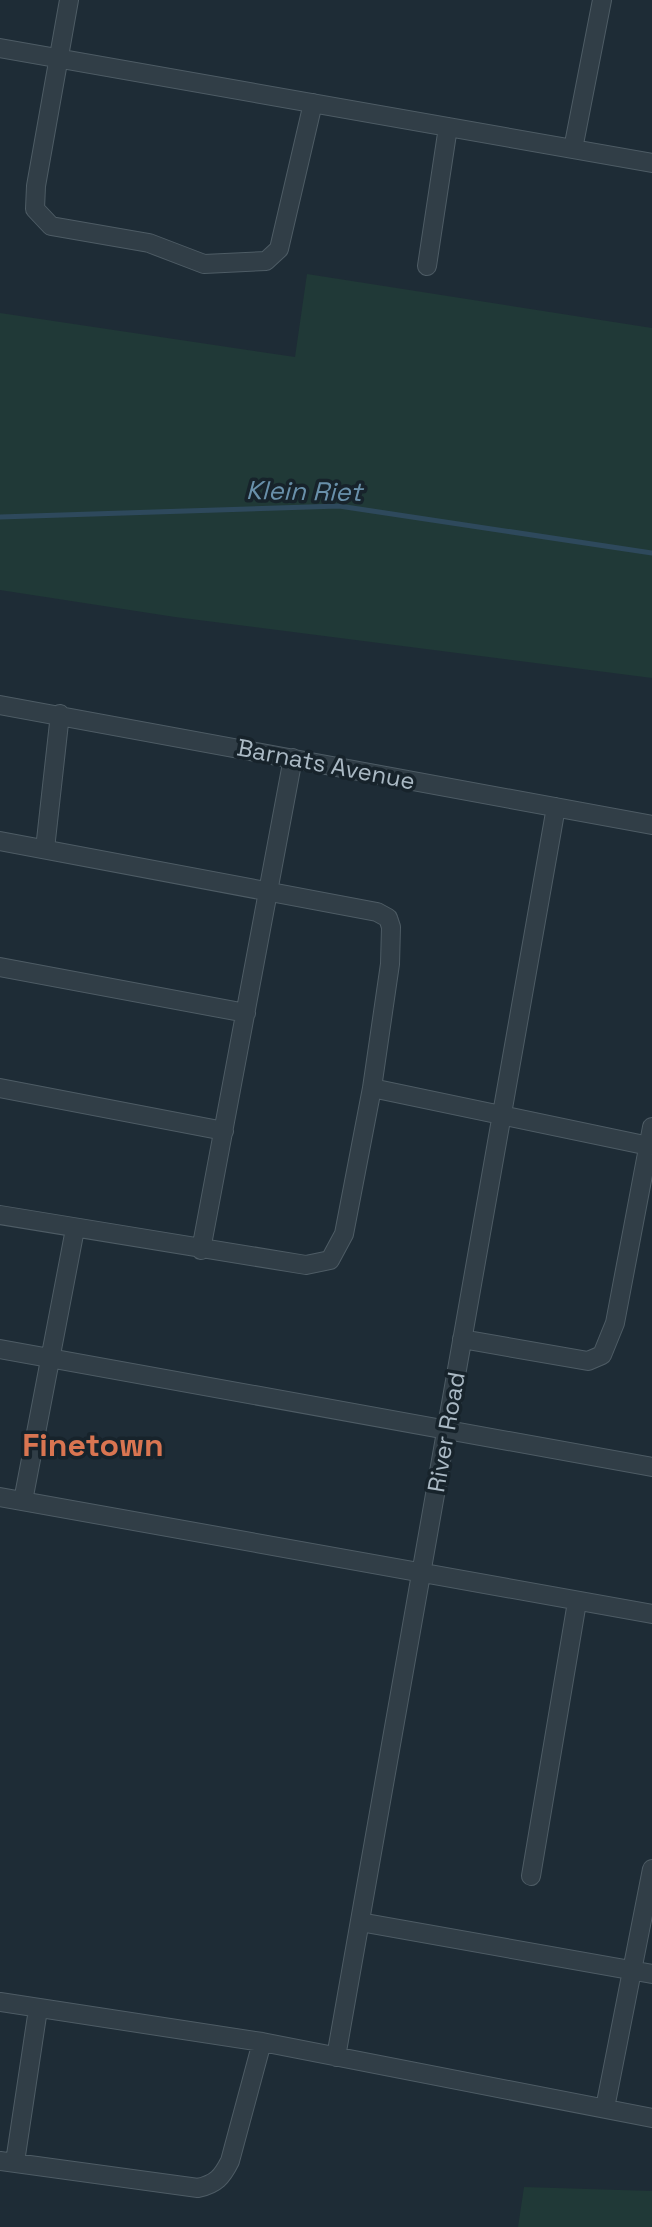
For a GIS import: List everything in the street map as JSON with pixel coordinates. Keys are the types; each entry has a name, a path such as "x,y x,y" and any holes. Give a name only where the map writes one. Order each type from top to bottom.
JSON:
{"street":[{"path":"69,0 36,186 35,209 51,226 149,243 204,264 266,261 279,249 313,103"},
{"path":"573,149 602,0"},
{"path":"0,48 652,163"},
{"path":"427,266 448,127"},
{"name":"Barnats Avenue","path":"0,705 652,825"},
{"path":"45,849 60,714"},
{"path":"201,1250 293,758"},
{"name":"River Road","path":"336,2057 556,807"},
{"path":"0,841 377,912 388,918 391,927 390,964 372,1088 344,1234 330,1260 306,1265 0,1215"},
{"path":"0,967 246,1013"},
{"path":"0,1088 224,1131"},
{"path":"372,1088 502,1116 650,1136 644,1230 612,1337 602,1355 588,1361 462,1339"},
{"path":"23,1501 75,1229"},
{"path":"0,1349 652,1467"},
{"path":"0,1497 652,1614"},
{"path":"531,1876 577,1602"},
{"path":"605,2108 652,1869"},
{"path":"360,1922 652,1974"},
{"path":"0,2002 262,2042 652,2118"},
{"path":"38,2009 8,2162 198,2188 210,2186 224,2174 230,2161 262,2042"}],"green space":[{"path":"307,274 652,328 652,678 175,617 0,590 0,313 295,357"},
{"path":"524,2187 652,2191 652,2227 518,2227"}],"waterway":[{"name":"Klein Riet","path":"0,517 339,506 652,553"}],"district":[{"name":"Finetown","path":"93,1445"}]}
